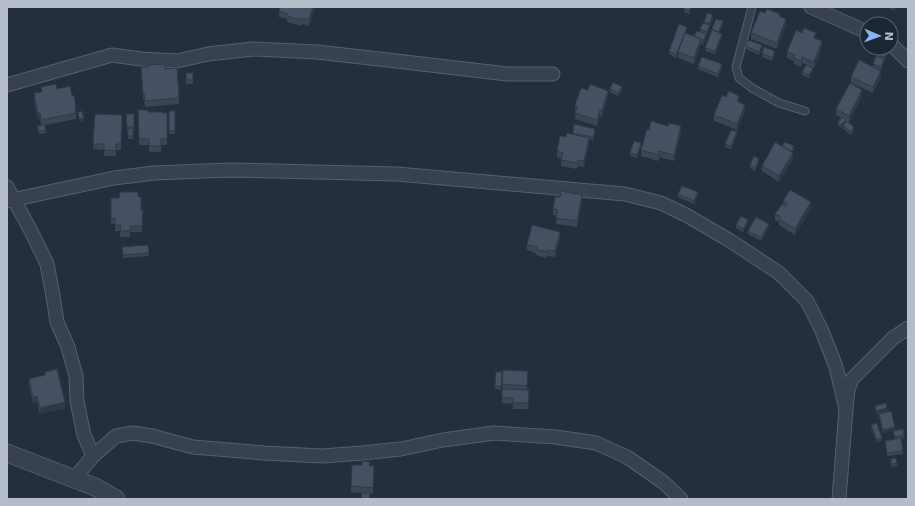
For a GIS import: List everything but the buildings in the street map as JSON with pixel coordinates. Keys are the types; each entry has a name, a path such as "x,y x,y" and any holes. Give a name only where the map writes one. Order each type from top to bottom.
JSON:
{"street":[{"path":"810,7 859,28"},
{"path":"7,85 112,55 177,61 208,54 253,49 316,52 507,74 553,74"},
{"path":"899,52 908,61"},
{"path":"11,200 114,178 154,173 230,170 397,174 625,194 662,203 729,240 779,273 807,301 822,331 836,367 846,409"},
{"path":"7,187 11,200 31,231 47,264 57,322 68,347 76,376 77,401 84,435 94,456"},
{"path":"839,499 848,390 852,379 893,338 908,328"},
{"path":"74,479 94,456 116,436 133,433 152,436 193,447 322,456 401,449 443,440 494,434 556,437 596,444 627,458 664,482 681,499"},
{"path":"7,453 95,487 116,499"}],"lane":[{"path":"752,7 736,68 739,78 752,88 779,103 805,111"}]}
